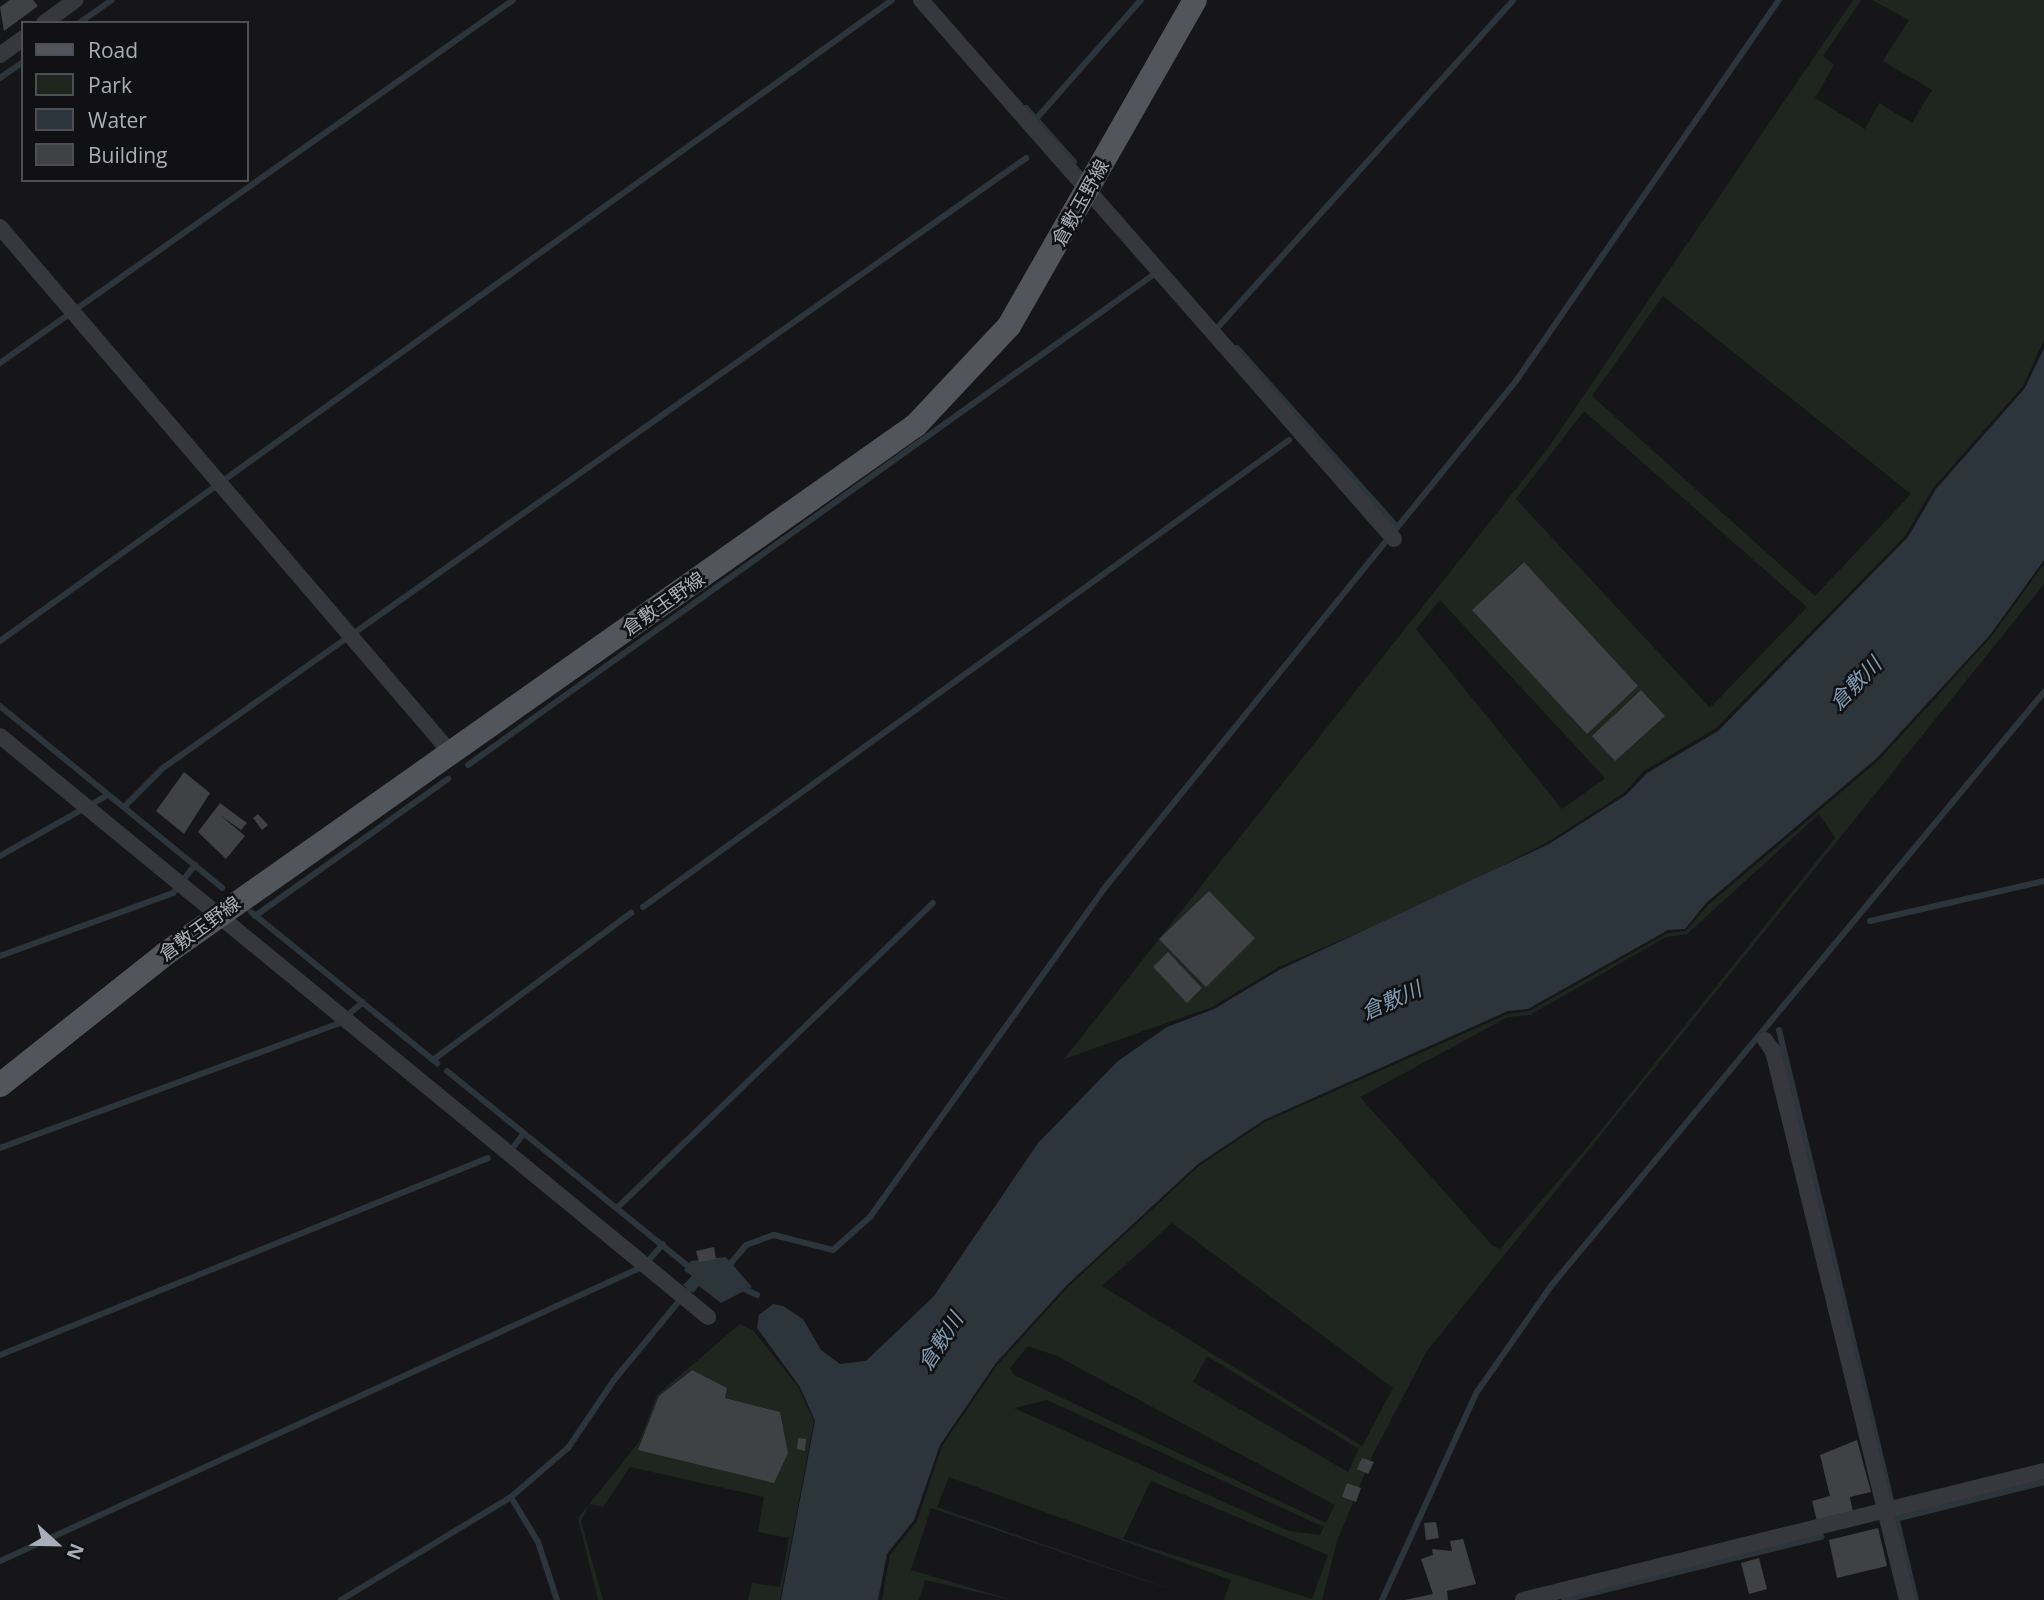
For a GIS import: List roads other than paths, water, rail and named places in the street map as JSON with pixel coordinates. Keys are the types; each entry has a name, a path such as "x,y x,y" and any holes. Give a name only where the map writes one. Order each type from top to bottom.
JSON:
{"main road":[{"name":"倉敷玉野線","path":"0,1085 217,916 916,425 1009,326 1195,0"}],"street":[{"path":"47,21 76,0"},
{"path":"921,0 1390,534"},
{"path":"0,55 21,39"},
{"path":"0,227 451,753"},
{"path":"0,736 179,886 708,1317"},
{"path":"1765,1040 1773,1051 1908,1600"},
{"path":"1523,1600 2044,1471"}],"water":[{"name":"倉敷川","path":"2044,348 2044,560 1990,635 1877,758 1706,903 1685,929 1668,930 1528,1009 1508,1011 1264,1120 1198,1164 1066,1286 996,1363 940,1445 914,1520 887,1554 878,1600 781,1600 815,1421 800,1387 757,1328 759,1315 773,1304 783,1306 803,1319 821,1350 840,1364 866,1361 934,1296 1038,1143 1118,1061 1167,1027 1214,1009 1279,970 1549,844 1626,795 1647,773 1718,731 1908,537 1936,489 2025,388"},
{"path":"726,1257 752,1287 721,1303 699,1286 693,1293 683,1285 692,1276 684,1270 691,1261"}],"waterway":[{"path":"82,21 112,0"},
{"path":"0,363 513,0"},
{"path":"0,641 892,0"},
{"path":"1036,119 1141,0"},
{"path":"1218,327 1513,0"},
{"path":"726,1269 746,1245 774,1235 833,1250 870,1217 1103,890 1516,381 1779,0"},
{"path":"0,78 21,63"},
{"path":"1026,108 1074,162"},
{"path":"124,807 163,768 1026,158"},
{"path":"468,765 1153,275"},
{"path":"1237,348 1397,527"},
{"path":"643,907 1289,440"},
{"path":"1382,1600 1477,1392 1551,1286 2044,692"},
{"path":"0,706 222,888"},
{"path":"255,916 448,779"},
{"path":"0,856 108,795"},
{"path":"0,956 173,893 195,865"},
{"path":"1870,921 2044,881"},
{"path":"617,1208 933,903"},
{"path":"251,912 437,1063"},
{"path":"433,1060 631,913"},
{"path":"0,1148 337,1024 363,1002"},
{"path":"1779,1030 1891,1501"},
{"path":"447,1071 694,1271"},
{"path":"514,1146 524,1133"},
{"path":"0,1355 488,1158"},
{"path":"649,1260 663,1244"},
{"path":"0,1561 642,1267"},
{"path":"557,1600 538,1542 511,1497 568,1448 614,1380 694,1283"},
{"path":"740,1287 757,1295"},
{"path":"1895,1519 2044,1482"},
{"path":"341,1600 511,1497"},
{"path":"1896,1517 1916,1600"},
{"path":"1564,1600 1821,1537"}]}
